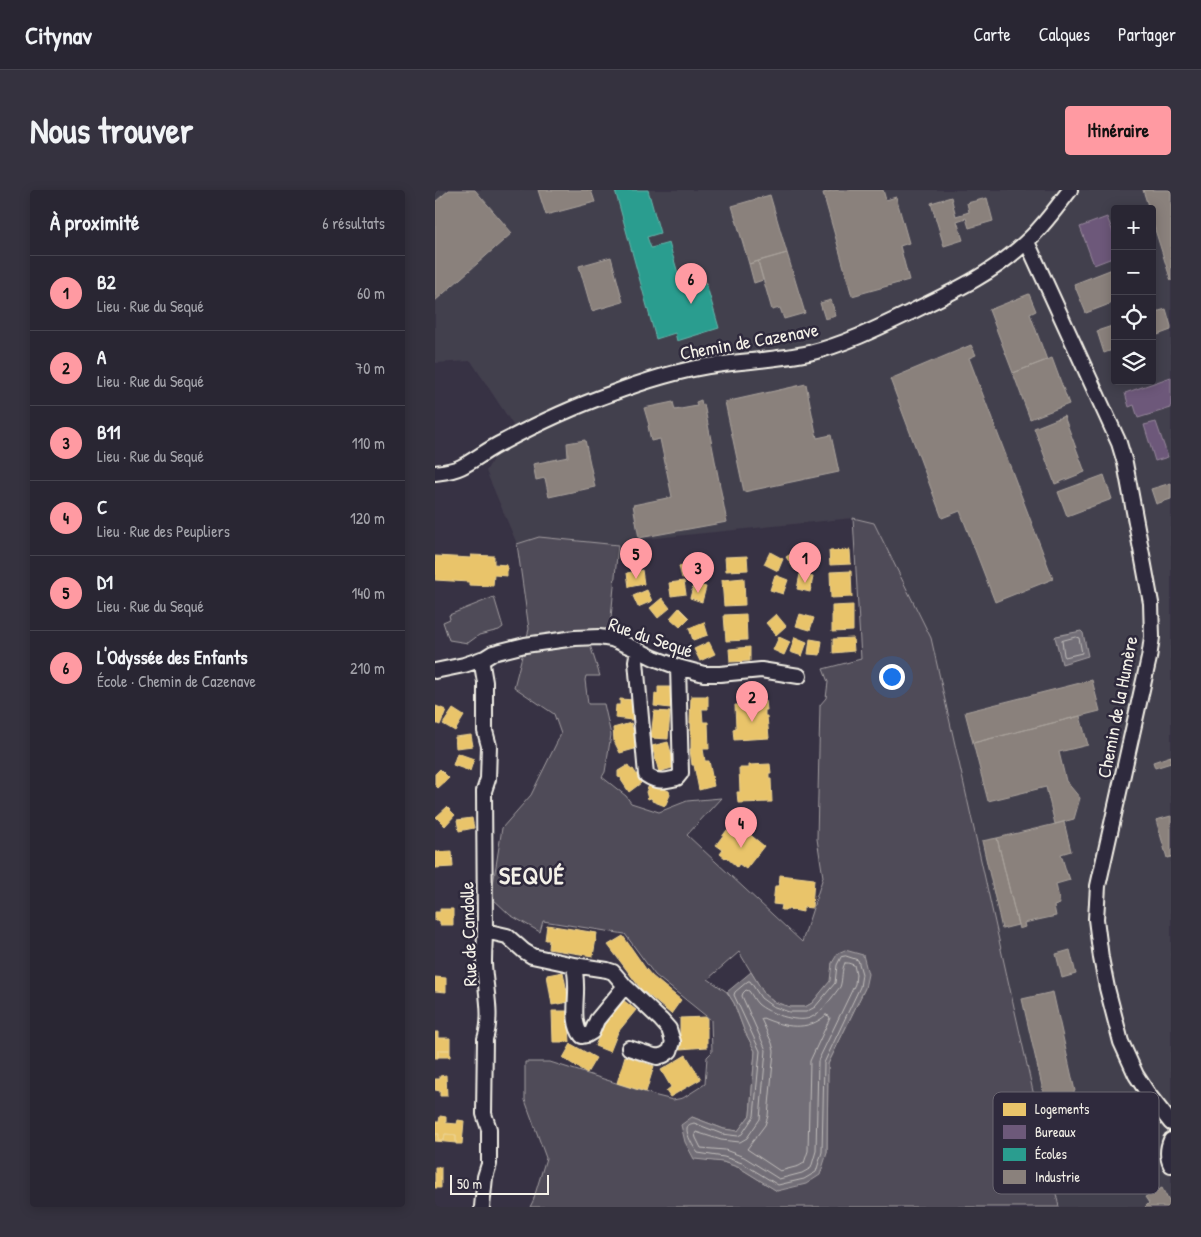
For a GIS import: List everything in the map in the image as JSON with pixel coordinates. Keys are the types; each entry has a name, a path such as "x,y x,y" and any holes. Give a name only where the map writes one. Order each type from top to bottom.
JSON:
{"street":[{"name":"Chemin de Cazenave","path":"435,473 459,468 501,443 550,418 591,400 641,383 705,366 810,352 847,340 885,324 974,281 1009,257 1041,227 1070,190"},
{"name":"Chemin de la Humère","path":"1027,242 1119,443 1129,479 1151,603 1152,637 1149,658 1098,886 1096,918 1107,988 1121,1042 1136,1074 1148,1092"},
{"name":"Rue du Sequé","path":"435,671 464,665 493,653 525,645 575,638 599,637 612,639 654,658 704,674 761,670 799,676"},
{"path":"638,650 635,661 646,775 653,780 661,781 677,778 681,773 678,667"},
{"name":"Rue de Candolle","path":"481,659 485,682 485,731 489,746 488,779 483,791 484,962 488,996 488,1030 485,1039 484,1114 489,1129 489,1164 485,1177 482,1207"},
{"path":"485,931 507,936 532,956 613,972 669,1029 673,1042 670,1051 657,1057 629,1048"},
{"path":"574,965 577,984 575,1017 578,1031 582,1036 587,1036 592,1032 597,1020 625,986"},
{"name":"Chemin de la Humère","path":"1159,1107 1171,1123"},
{"path":"1171,1140 1168,1155 1171,1165"}],"shaded area":[{"path":"435,190 1171,190 1171,1207 1059,1207 1056,1194 1159,1194 1159,1092 1033,1092 931,638 874,523 853,518 635,540 618,545 539,537 517,544 486,471 513,425 471,361 435,363"},
{"path":"853,518 874,523 931,638 1033,1092 993,1092 993,1194 1056,1194 1059,1207 530,1207 546,1158 525,1100 525,1062 550,1062 673,1100 683,1098 705,1084 707,1057 712,1052 711,1020 655,975 625,934 543,921 540,932 510,915 491,897 502,828 531,795 561,734 554,714 514,687 529,629 517,544 539,537 618,545 610,628 589,631 590,645 600,676 586,676 585,680 588,704 604,704 611,735 605,772 602,777 626,796 631,803 659,812 687,801 721,798 687,835 802,942 823,877 817,839 820,705 826,698 828,682 823,669 861,659","holes":["739,952 765,995 774,1002 790,1007 805,1007 812,1003 831,981 832,963 865,988 828,1064 827,1153 777,1191 740,1168 723,1162 694,1158 692,1117 724,1129 738,1131 750,1115 755,1051 744,1030 734,1003 727,992 708,979"]},
{"path":"494,597 503,627 499,630 479,635 468,643 449,640 443,622 450,619 449,615"}],"water":[{"path":"1081,631 1088,656 1062,664 1055,637"},
{"path":"845,950 863,955 868,974 865,988 828,1064 827,1153 820,1175 806,1184 777,1191 740,1168 723,1162 694,1159 685,1142 681,1125 692,1117 724,1129 738,1131 750,1115 755,1051 744,1030 734,1003 727,992 751,972 765,995 774,1002 790,1007 805,1007 812,1003 830,981 832,963 838,953"}],"building: Logements":[{"path":"797,550 805,562 795,570 786,557"},
{"path":"850,550 851,564 830,565 829,551"},
{"path":"770,552 783,559 778,571 764,564"},
{"path":"471,555 494,556 494,564 507,565 507,576 494,575 493,586 469,585 469,582 435,580 435,556 471,558"},
{"path":"747,556 748,570 726,571 725,557"},
{"path":"694,563 697,575 682,578 679,566"},
{"path":"642,570 644,584 629,587 627,573"},
{"path":"851,571 852,597 831,598 830,572"},
{"path":"800,574 813,577 810,592 797,589"},
{"path":"775,575 788,580 783,594 770,590"},
{"path":"744,578 745,605 724,606 722,580"},
{"path":"684,581 686,594 671,596 669,583"},
{"path":"694,583 706,587 702,602 690,598"},
{"path":"647,590 652,601 638,607 633,596"},
{"path":"662,598 670,608 658,618 650,608"},
{"path":"853,605 853,631 832,632 832,606"},
{"path":"679,608 689,618 680,627 670,618"},
{"path":"746,614 747,640 726,641 724,615"},
{"path":"776,614 786,626 776,635 766,623"},
{"path":"800,614 814,618 810,630 796,626"},
{"path":"704,622 708,635 693,640 689,628"},
{"path":"779,637 790,642 784,655 773,650"},
{"path":"795,637 807,642 802,656 790,652"},
{"path":"853,638 854,651 833,653 833,639"},
{"path":"810,639 822,641 820,655 808,654"},
{"path":"709,642 715,654 700,661 694,649"},
{"path":"750,647 750,661 730,662 729,649"},
{"path":"658,687 672,687 670,708 654,706 655,693 658,694"},
{"path":"691,696 708,696 708,709 702,709 703,722 708,722 709,749 703,749 705,761 709,761 714,786 699,790 690,749"},
{"path":"620,699 634,700 632,720 615,718 616,705 620,705"},
{"path":"766,701 767,710 765,710 765,716 767,716 769,738 734,740 733,729 736,728 735,705 745,705 745,702"},
{"path":"436,706 446,710 440,725 435,723"},
{"path":"453,709 464,716 455,731 443,724"},
{"path":"654,711 670,712 668,739 651,738"},
{"path":"631,723 638,748 620,753 614,741 613,728"},
{"path":"471,735 473,746 456,748 455,737"},
{"path":"668,742 675,767 659,772 652,746"},
{"path":"457,753 474,759 470,771 453,765"},
{"path":"770,764 771,773 769,773 769,779 771,779 772,802 738,803 737,792 740,792 739,768 749,768 749,765"},
{"path":"628,765 641,781 629,792 622,779 618,777 618,771"},
{"path":"440,769 449,778 438,788 435,785 435,774"},
{"path":"650,783 669,791 670,795 665,806 652,801 651,798 648,799 646,792"},
{"path":"447,807 455,815 445,826 436,817"},
{"path":"472,818 474,828 459,831 457,820"},
{"path":"737,824 764,846 746,869 739,864 737,867 720,854 723,850 716,845 727,830 730,832"},
{"path":"452,851 453,867 435,868 435,852"},
{"path":"780,875 814,879 812,908 803,907 803,912 788,909 781,910 782,905 773,904 775,886 779,886"},
{"path":"440,909 453,909 453,925 440,925 440,921 435,921 435,912 440,912"},
{"path":"547,925 597,933 593,956 548,949 549,940 545,940"},
{"path":"623,936 652,976 681,1000 671,1014 641,989 608,945"},
{"path":"563,972 569,1002 552,1005 547,975"},
{"path":"435,977 446,978 446,992 435,991"},
{"path":"623,1000 636,1010 618,1032 610,1052 595,1046 604,1025"},
{"path":"552,1011 568,1011 570,1042 553,1042"},
{"path":"707,1017 707,1047 680,1049 680,1018"},
{"path":"435,1032 438,1032 438,1038 450,1038 450,1050 438,1050 438,1058 435,1058"},
{"path":"571,1044 596,1058 587,1073 563,1058"},
{"path":"438,1050 450,1050 450,1057 438,1057"},
{"path":"686,1055 701,1079 670,1097 666,1091 671,1087 661,1070"},
{"path":"625,1056 654,1066 646,1092 617,1083"},
{"path":"446,1075 447,1096 440,1096 440,1091 435,1090 435,1079 440,1079 440,1076"},
{"path":"440,1116 446,1117 446,1123 457,1124 458,1120 464,1121 462,1144 456,1144 456,1135 445,1134 444,1140 438,1140 439,1134 435,1134 435,1122 439,1122"},
{"path":"435,1134 439,1134 438,1140 444,1140 445,1134 456,1135 456,1143 435,1141"},
{"path":"435,1167 441,1167 441,1188 435,1188"}],"building: Bureaux":[{"path":"1107,217 1111,227 1111,259 1094,265 1080,227"},
{"path":"1171,377 1171,408 1138,418 1134,405 1129,407 1125,393 1148,385 1156,385 1156,382"},
{"path":"1156,422 1168,457 1155,461 1144,425"}],"building: Écoles":[{"path":"615,190 648,190 660,233 647,237 651,248 669,243 683,290 706,283 719,328 677,341 675,333 656,339"}],"building: Industrie":[{"path":"449,190 475,190 512,233 435,301 435,202"},
{"path":"538,190 591,190 595,202 546,215"},
{"path":"835,190 883,190 886,200 896,197 909,243 900,246 909,280 852,296 823,193"},
{"path":"1143,190 1171,190 1171,281 1156,233 1156,205 1148,205"},
{"path":"770,195 787,253 749,264 732,206"},
{"path":"951,197 956,216 969,212 967,203 987,198 993,221 969,228 966,218 957,221 963,240 944,246 931,203"},
{"path":"787,253 805,313 784,319 780,308 772,310 758,261"},
{"path":"611,257 623,302 592,311 579,266"},
{"path":"758,261 763,280 754,283 749,264"},
{"path":"1111,270 1111,304 1086,313 1074,284"},
{"path":"704,274 706,283 683,290 680,281"},
{"path":"1029,294 1036,311 1030,314 1047,360 1013,373 989,310"},
{"path":"831,300 836,316 825,319 820,303"},
{"path":"1166,309 1171,330 1156,336 1156,312"},
{"path":"1111,326 1111,350 1104,353 1097,331"},
{"path":"971,345 976,355 969,358 1053,579 995,602 960,511 942,518 890,379"},
{"path":"1052,358 1069,404 1030,419 1013,373"},
{"path":"806,384 817,438 831,435 839,472 744,492 725,402"},
{"path":"701,400 702,405 704,404 727,522 639,538 633,505 672,497 660,439 651,441 644,408 673,402 675,410 697,406 696,402"},
{"path":"1064,416 1085,472 1055,484 1034,428"},
{"path":"585,440 595,487 549,497 545,478 536,480 533,464 568,457 567,443"},
{"path":"1104,475 1112,499 1067,516 1058,492"},
{"path":"1171,483 1171,499 1156,504 1151,489"},
{"path":"1092,680 1100,711 973,743 965,712"},
{"path":"1080,716 1088,745 1059,752 1066,781 1080,798 1074,819 1055,824 1046,787 988,801 973,743"},
{"path":"1171,756 1171,763 1155,768 1153,762"},
{"path":"1171,816 1171,857 1167,858 1156,820"},
{"path":"1064,822 1071,851 1061,854 1070,880 1056,884 1060,904 1054,906 1056,916 1024,923 1025,927 1019,929 997,838"},
{"path":"997,838 1018,925 1002,929 982,841"},
{"path":"1070,950 1076,974 1062,978 1056,954"},
{"path":"1053,992 1075,1091 1043,1092 1022,999"},
{"path":"1162,1188 1171,1207 1145,1207 1149,1203 1145,1197 1151,1194 1159,1194 1159,1190"}],"place":[{"name":"L'Odyssée des Enfants","path":"691,304"},
{"name":"D1","path":"636,579"},
{"name":"B2","path":"805,583"},
{"name":"B11","path":"698,593"},
{"name":"A","path":"752,722"},
{"name":"C","path":"741,848"}],"district":[{"name":"SEQUÉ","path":"532,875"}]}
